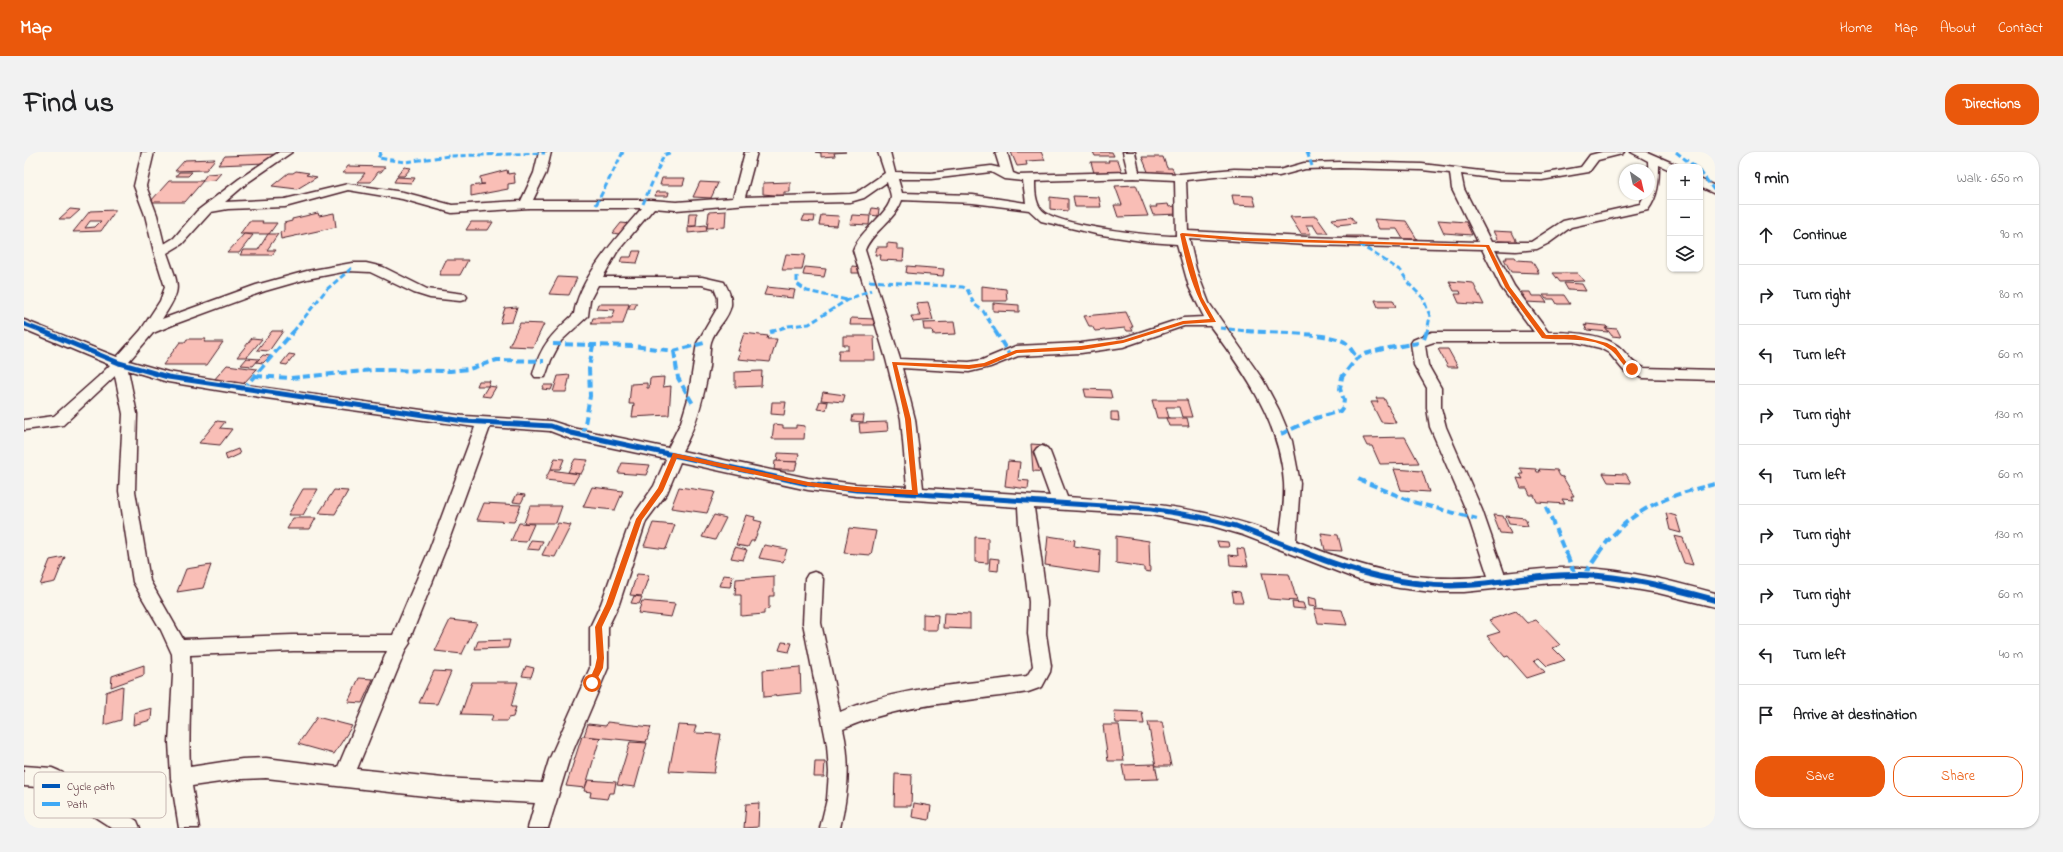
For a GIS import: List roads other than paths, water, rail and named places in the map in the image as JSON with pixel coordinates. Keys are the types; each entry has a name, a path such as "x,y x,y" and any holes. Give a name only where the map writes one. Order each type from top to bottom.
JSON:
{"street":[{"path":"24,425 58,421 103,381 148,330 171,291 172,287 160,252 151,214 140,186 148,152"},
{"path":"160,252 178,241 196,218 206,210 219,202 243,181 286,152"},
{"path":"524,204 535,186 544,162 545,152"},
{"path":"738,201 751,152"},
{"path":"884,152 897,196 896,202 883,220 864,237 860,250 894,363 908,419 916,493"},
{"path":"1001,152 1008,177"},
{"path":"1129,152 1134,175"},
{"path":"206,210 228,206 285,203 348,187 402,196 452,209 524,204 651,204 676,206 738,201 850,198 860,196 891,175 931,176 992,169 999,171 1008,177 1029,178 1134,175 1180,177 1217,172 1279,172 1304,166 1341,165 1422,167 1484,173 1496,176 1516,175 1545,177 1585,170 1594,157 1618,152"},
{"path":"1637,152 1667,165"},
{"path":"897,196 973,199 1031,207 1045,218 1116,235 1155,240 1183,237 1245,240 1533,246 1545,240 1566,224 1612,213 1640,209 1647,204 1652,189 1654,159"},
{"path":"1455,171 1458,189 1465,205 1508,287 1544,337"},
{"path":"1180,177 1183,198 1183,237 1199,297 1260,384 1285,443 1292,474 1287,546"},
{"path":"1029,178 1031,207"},
{"path":"1703,184 1715,191"},
{"path":"540,374 544,360 556,338 581,316 583,300 612,251 651,204"},
{"path":"148,330 214,303 290,278 353,267 372,268 388,274 414,289 435,294 460,297"},
{"path":"538,828 559,760 599,668 599,627 610,604 639,519 661,489 674,454 682,440 699,377 705,339 723,311 725,303 724,294 718,286 702,281 595,281"},
{"path":"894,363 969,367 985,364 1016,351 1081,348 1116,343 1183,322 1214,320"},
{"path":"24,324 119,363 168,377 266,393 464,421 551,426 572,433 808,484 856,490 1026,500 1151,509 1181,513 1214,520 1248,530 1349,571 1397,581 1434,586 1560,575 1604,577 1630,579 1668,587 1715,600"},
{"path":"1498,580 1474,510 1438,427 1434,408 1434,388 1421,365 1418,343 1432,337 1575,337 1605,345 1614,350 1629,368 1643,373 1715,375"},
{"path":"119,363 127,393 130,414 127,492 142,582 168,626 181,654 182,676 179,721 181,778 189,828"},
{"path":"344,777 401,643 438,548 484,422"},
{"path":"1042,452 1061,503"},
{"path":"833,724 884,706 920,697 1015,686 1035,681 1041,672 1042,666 1037,634 1038,602 1027,525 1026,500"},
{"path":"814,579 812,623 833,724 839,772 837,799 830,828"},
{"path":"177,647 293,643 401,643"},
{"path":"181,778 242,769 266,768 451,790 498,793 550,792"},
{"path":"24,776 34,777"},
{"path":"115,818 130,828"}]}
